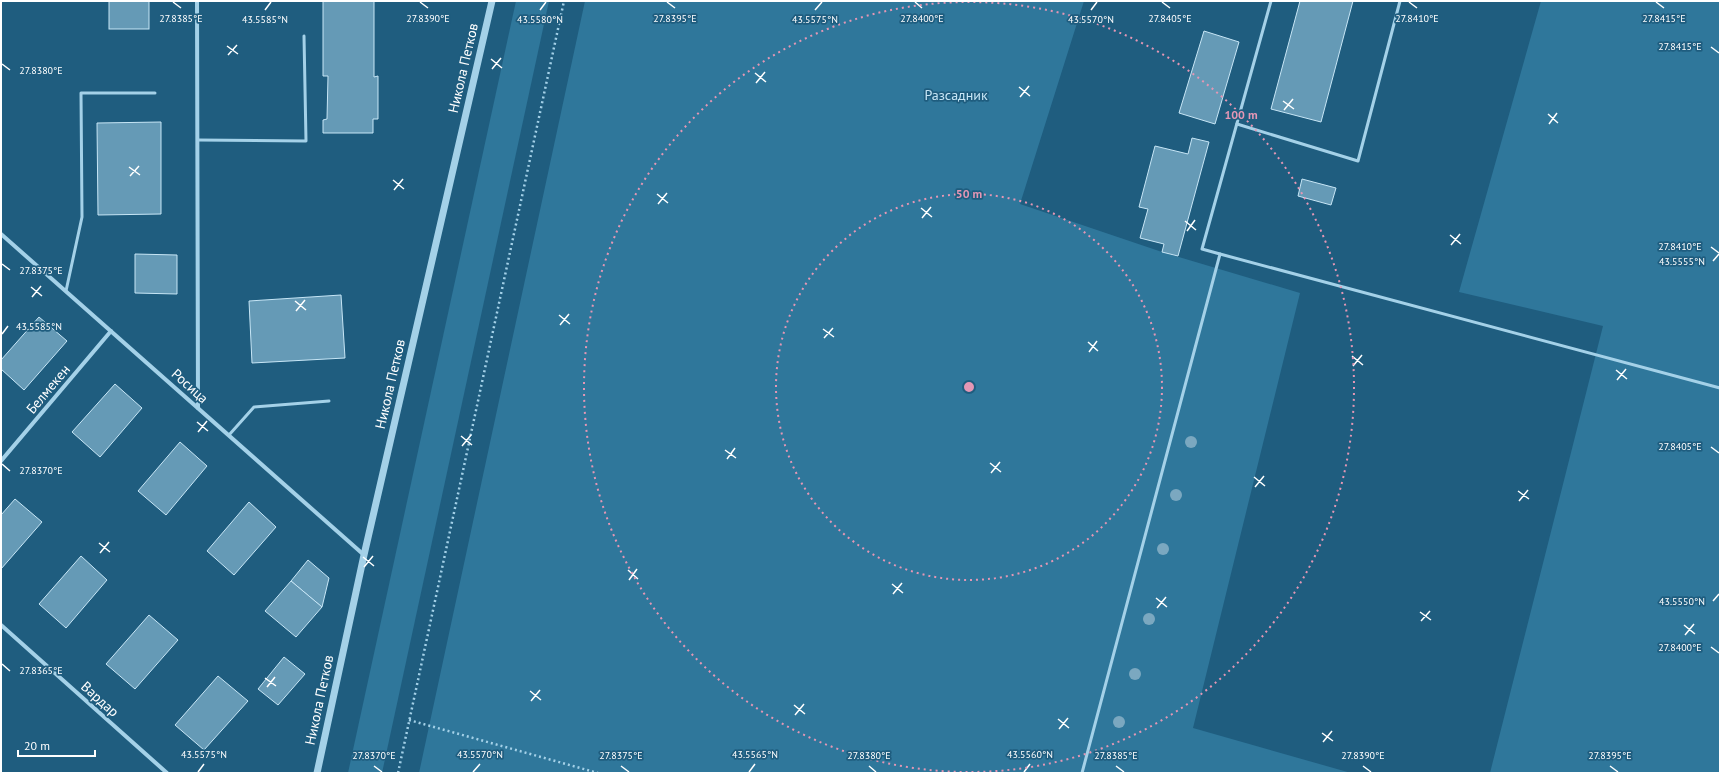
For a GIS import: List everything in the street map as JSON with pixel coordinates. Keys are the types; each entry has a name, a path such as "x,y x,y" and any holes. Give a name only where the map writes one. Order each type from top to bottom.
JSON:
{"street":[{"path":"197,1 198,408"},
{"name":"Никола Петков","path":"317,773 364,555 492,1"},
{"name":"Росица","path":"1,234 364,555"},
{"name":"Белмекен","path":"1,461 111,330"},
{"name":"Вардар","path":"1,625 167,773"}],"lane":[{"path":"1272,1 1202,249 1720,388"},
{"path":"1237,124 1358,161 1400,1"},
{"path":"198,140 306,141 304,36"},
{"path":"66,291 82,217 81,93 155,93"},
{"path":"1082,773 1220,254"},
{"path":"229,435 254,407 329,401"}],"path":[{"path":"398,773 564,1"},
{"path":"409,720 598,773"}],"green space":[{"path":"516,1 549,1 382,773 348,773"},
{"name":"Разсадник","path":"585,1 1084,1 1020,204 1162,252 1300,293 1193,728 1351,773 419,773"},
{"path":"1541,1 1720,1 1720,773 1490,773 1603,326 1459,292"}],"building":[{"path":"109,1 149,1 149,29 109,29"},
{"path":"323,1 374,1 374,77 378,76 378,119 373,119 373,133 323,133 323,120 327,119 328,76 323,76"},
{"path":"1300,1 1353,1 1321,122 1271,109"},
{"path":"1204,31 1239,42 1215,124 1179,113"},
{"path":"161,122 161,214 98,215 97,123"},
{"path":"1192,138 1209,142 1178,256 1162,252 1164,244 1140,238 1148,209 1139,207 1155,146 1188,154"},
{"path":"1302,179 1336,188 1331,205 1298,196"},
{"path":"135,254 177,255 177,294 135,293"},
{"path":"341,295 345,358 252,363 249,301"},
{"path":"39,317 67,341 24,390 1,369 1,360"},
{"path":"115,384 142,408 100,457 72,432"},
{"path":"180,442 207,466 166,515 138,491"},
{"path":"15,499 42,522 1,569 1,515"},
{"path":"249,502 276,527 234,575 207,551"},
{"path":"81,556 107,580 66,628 39,604"},
{"path":"308,560 329,578 322,607 291,581"},
{"path":"291,581 322,607 296,637 265,611"},
{"path":"149,615 178,640 135,689 106,664"},
{"path":"284,657 305,674 278,705 258,689"},
{"path":"218,676 248,701 204,750 175,725"}]}
